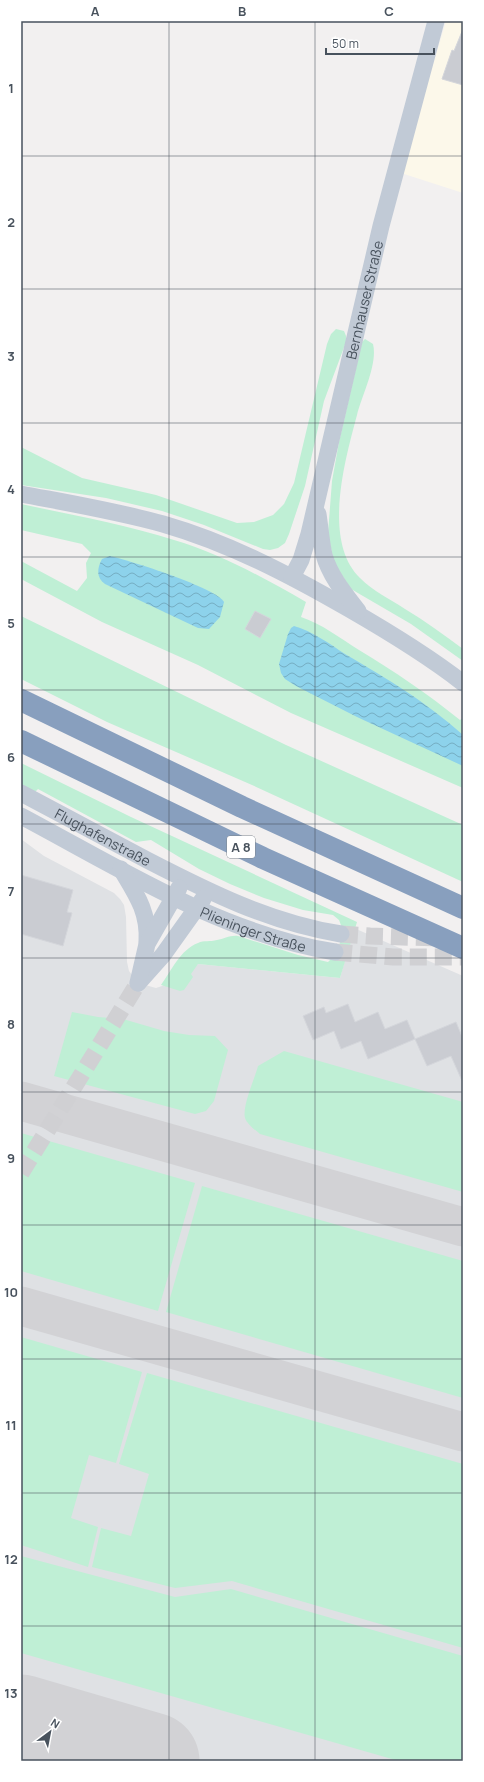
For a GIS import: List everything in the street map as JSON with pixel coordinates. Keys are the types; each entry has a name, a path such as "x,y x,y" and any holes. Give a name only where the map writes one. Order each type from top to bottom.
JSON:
{"highway":[{"name":"A 8","path":"21,700 211,792 463,908"},
{"name":"A 8","path":"21,741 263,858 463,948"}],"main road":[{"name":"Bernhauser Straße","path":"292,577 306,546 381,226 436,21"},
{"path":"21,494 114,512 163,524 224,546 292,577 361,616 425,655 463,683"},
{"path":"316,503 326,562 334,578 361,616"},
{"name":"Flughafenstraße","path":"21,793 185,879"},
{"name":"Flughafenstraße","path":"21,816 174,897"},
{"path":"120,869 137,895 144,912 147,925 147,944 138,982 163,955 197,908 207,891"},
{"path":"147,944 185,879"},
{"name":"Plieninger Straße","path":"185,879 207,891 246,908 286,921 341,934"},
{"name":"Plieninger Straße","path":"174,897 231,922 274,938 299,945 335,952"}],"shaded area":[{"path":"446,21 463,21 463,193 401,173"},
{"path":"21,839 44,856 114,893 120,899 124,905 126,917 127,962 129,971 138,983 156,988 171,983 198,964 340,978 354,928 463,976 463,1761 21,1761"}],"green space":[{"path":"336,329 344,331 346,342 324,401 305,486 289,534 285,543 278,548 270,550 263,549 204,525 162,511 106,498 21,485 21,447 82,478 156,495 237,523 254,522 273,515 284,504 294,483 327,344 331,334"},
{"path":"365,339 373,344 373,361 369,380 359,407 352,433 343,477 339,522 342,543 348,562 365,583 420,618 463,649 463,661 411,624 351,589 334,563 328,533 332,481 339,442 362,342"},
{"path":"21,504 117,524 155,534 209,552 242,567 306,602 301,617 316,623 385,666 436,701 460,720 463,718 463,788 291,713 198,665 102,622 21,579 21,561 77,591 87,578 86,563 91,553 82,544 21,530"},
{"path":"21,616 286,745 463,825 463,882 252,785 107,722 21,679"},
{"path":"21,763 131,817 357,922 340,978 198,964 191,974 193,977 184,990 180,991 161,985 181,955 186,950 200,942 238,936 298,955 328,962 336,954 342,937 342,928 339,920 333,915 303,910 264,898 230,884 199,869 151,840 136,842 38,789 35,792 21,784"},
{"path":"72,1012 98,1017 123,1019 164,1031 189,1035 215,1036 228,1050 214,1101 206,1111 195,1114 54,1076"},
{"path":"284,1051 463,1102 463,1192 260,1134 249,1125 245,1118 245,1106 247,1099 258,1066"},
{"path":"21,1133 195,1183 158,1311 21,1271"},
{"path":"202,1186 463,1261 463,1398 166,1312"},
{"path":"21,1337 142,1372 116,1463 89,1455 71,1518 98,1527 88,1567 21,1545"},
{"path":"147,1373 463,1464 463,1648 232,1581 175,1588 92,1567 101,1528 131,1536 149,1474 119,1464"},
{"path":"21,1556 175,1597 231,1589 463,1656 463,1761 399,1761 21,1653"}],"water":[{"path":"110,556 171,575 206,589 218,596 224,602 220,617 209,629 198,628 105,584 100,579 98,569 102,559"},
{"path":"294,626 321,638 392,682 421,701 449,723 463,735 463,766 357,717 285,679 281,673 279,664 288,634"}],"building":[{"path":"463,29 463,85 442,79 452,50 454,51"},
{"path":"255,611 271,619 260,638 245,629"},
{"path":"21,875 73,890 67,912 72,913 63,946 21,934"},
{"path":"348,1004 355,1022 378,1012 385,1029 407,1020 415,1039 368,1059 361,1041 341,1049 334,1031 313,1040 303,1016 324,1007 326,1013"},
{"path":"456,1022 463,1039 463,1083 451,1056 427,1066 415,1039"}],"taxiway":[{"path":"21,1101 463,1227"},
{"path":"21,1306 463,1432"}],"runway":[{"path":"21,1723 151,1761"}],"tunnel":[{"path":"341,934 437,938"},
{"path":"335,952 393,957 463,957"},
{"path":"21,1173 138,983"}]}
